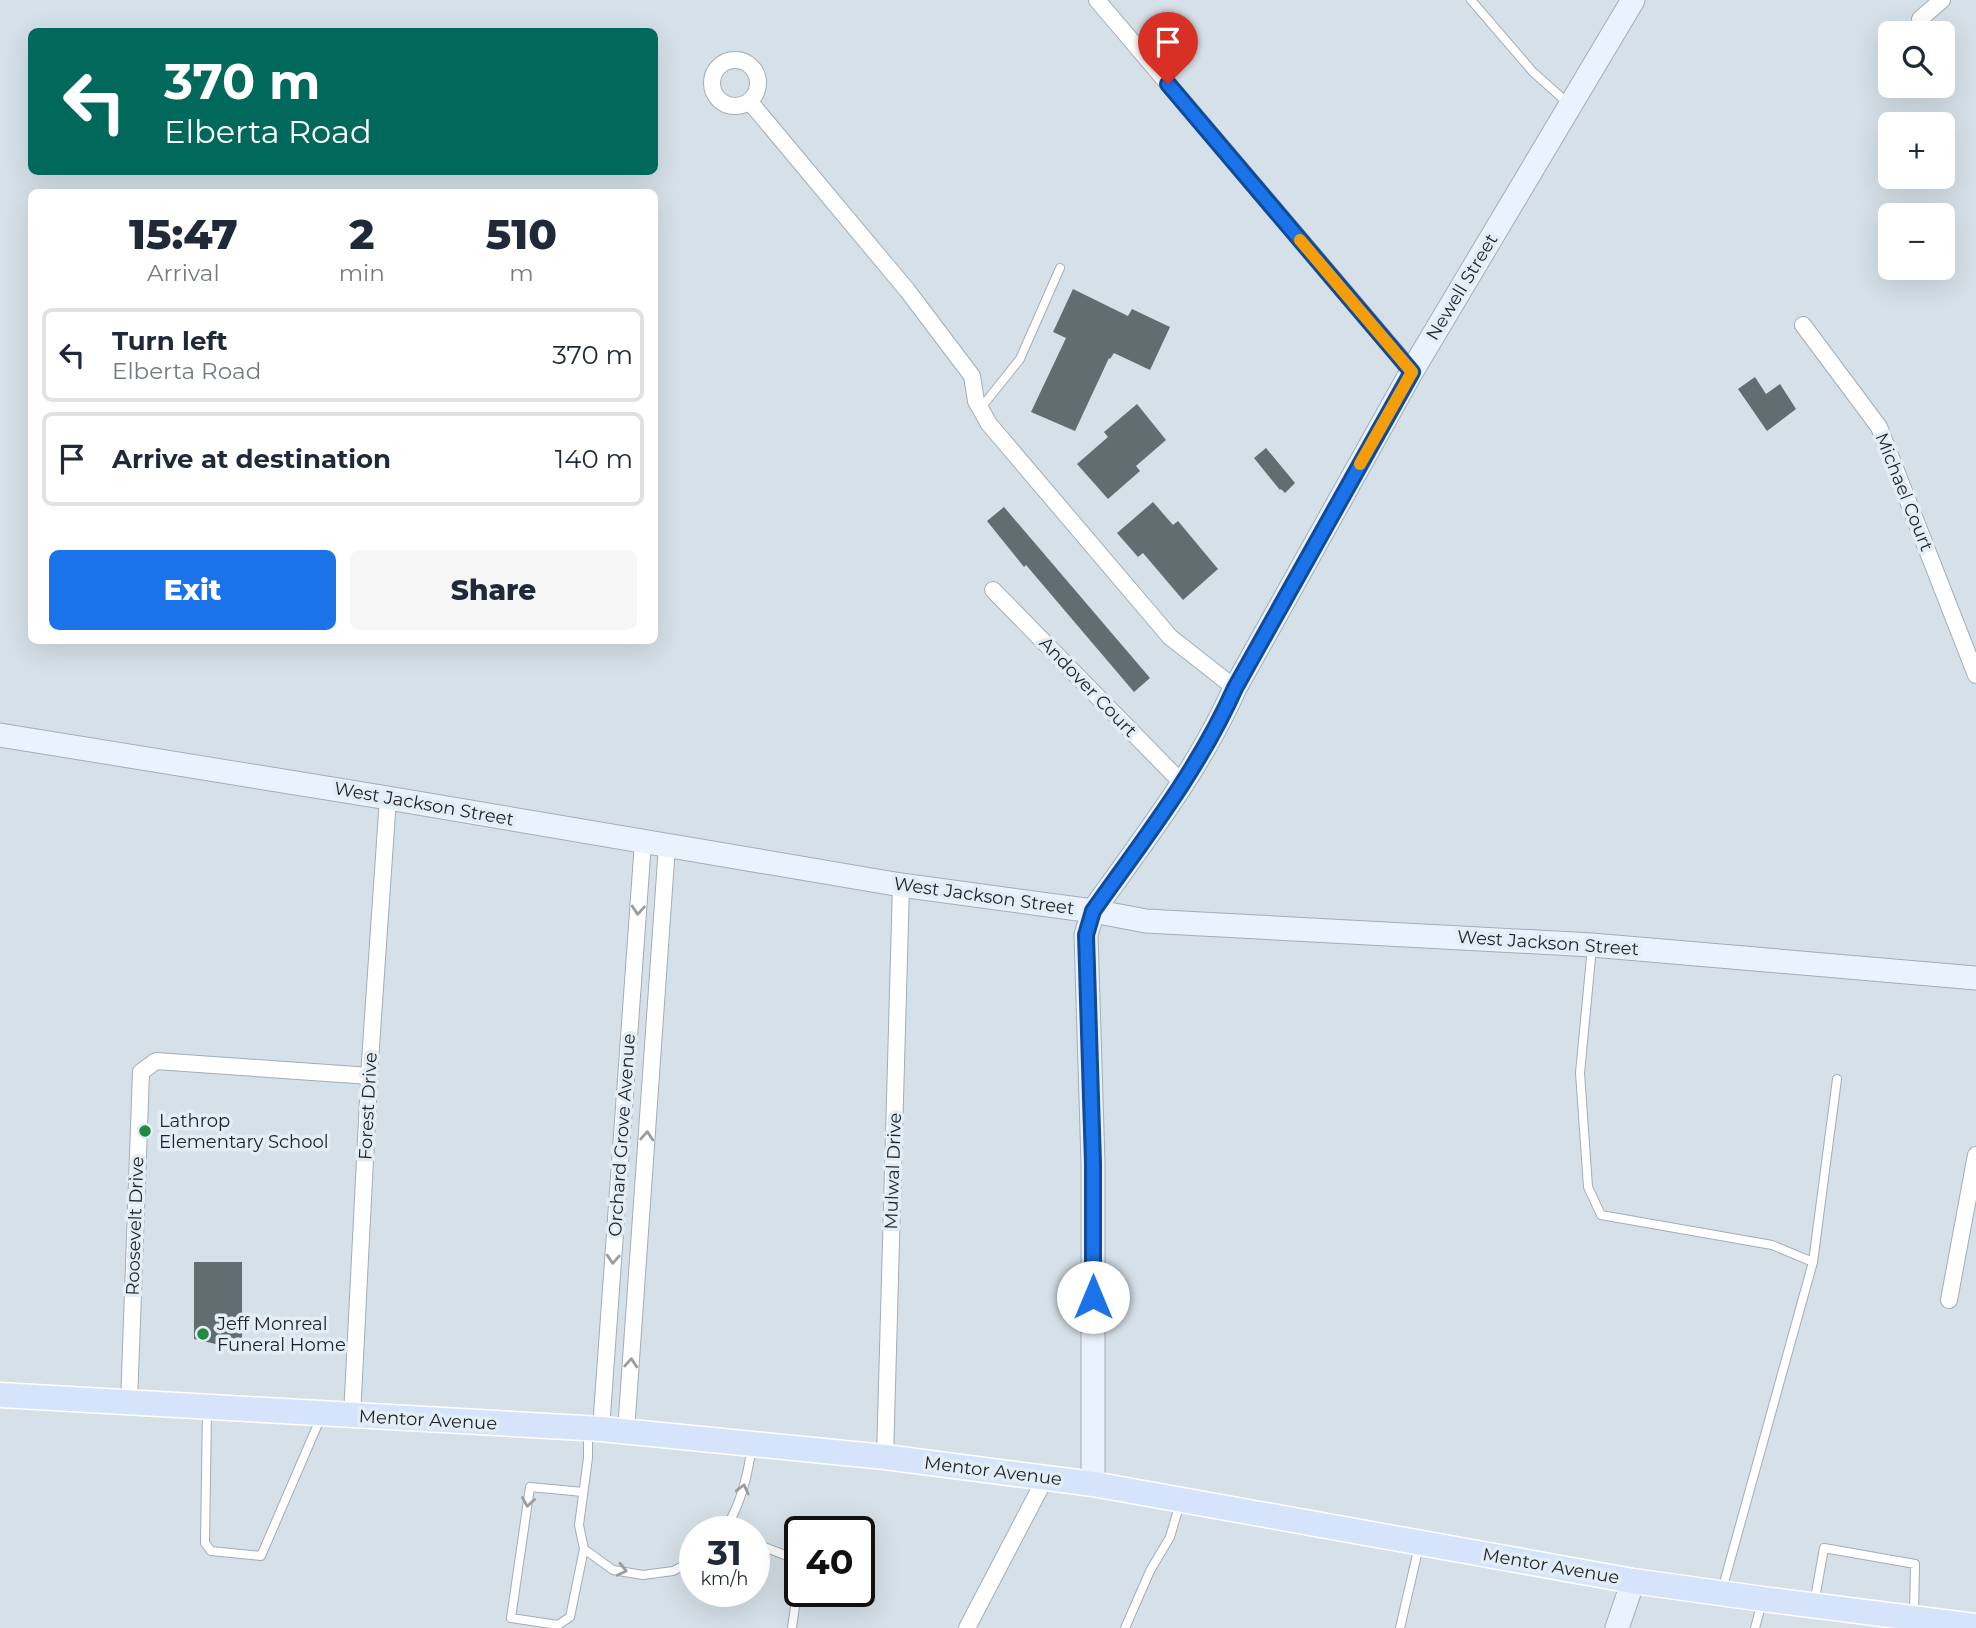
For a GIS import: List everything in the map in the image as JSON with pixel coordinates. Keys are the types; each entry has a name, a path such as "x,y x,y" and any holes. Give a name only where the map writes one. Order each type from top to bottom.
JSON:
{"main road":[{"name":"Mentor Avenue","path":"0,1395 594,1429 884,1457 1093,1485 1633,1581 1913,1623 1976,1626"}],"street":[{"path":"1097,0 1412,372"},
{"name":"Newell Street","path":"1093,1485 1093,1163 1086,935 1093,911 1183,784 1412,372 1633,0"},
{"path":"1920,19 1942,0"},
{"path":"750,102 907,290 972,376 976,401 989,424 1170,637 1235,688"},
{"name":"Michael Court","path":"1803,326 1879,427 1976,675"},
{"name":"Andover Court","path":"993,590 1183,784"},
{"name":"West Jackson Street","path":"0,735 388,797 901,885 1093,911 1146,921 1592,945 1976,978"},
{"name":"Forest Drive","path":"352,1416 388,797"},
{"name":"Orchard Grove Avenue","path":"594,1429 643,842"},
{"name":"Orchard Grove Avenue","path":"626,1432 667,846"},
{"name":"Mulwal Drive","path":"884,1457 901,885"},
{"name":"Roosevelt Drive","path":"129,1403 141,1072 156,1060 370,1076"},
{"path":"1949,1300 1970,1224 1976,1155"},
{"path":"967,1628 1046,1478"},
{"path":"1618,1628 1633,1581"}],"lane":[{"path":"1472,0 1533,72 1570,105"},
{"path":"981,409 1020,359 1060,268"},
{"path":"1592,945 1580,1073 1588,1187 1601,1215 1772,1245 1814,1262"},
{"path":"1721,1593 1814,1262 1837,1079"},
{"path":"207,1408 205,1543 211,1550 261,1556 323,1414"},
{"path":"511,1618 558,1625 570,1617 584,1549 579,1525 594,1429"},
{"path":"732,1516 740,1502 752,1444"},
{"path":"509,1628 530,1487 583,1492"},
{"path":"1125,1628 1150,1571 1170,1537 1181,1500"},
{"path":"1400,1628 1420,1543"},
{"path":"1813,1606 1825,1548 1915,1564 1913,1623"},
{"path":"584,1549 613,1570 643,1574 679,1568"},
{"path":"770,1550 795,1559 799,1578 792,1628"},
{"path":"1755,1628 1763,1599"}],"building":[{"path":"1073,289 1128,316 1132,309 1170,327 1150,370 1114,353 1109,358 1075,431 1031,412 1066,338 1053,332"},
{"path":"1755,377 1766,394 1780,384 1796,409 1767,431 1738,389"},
{"path":"1137,404 1166,440 1136,466 1140,471 1108,499 1077,464 1108,437 1104,432"},
{"path":"1266,448 1295,483 1285,493 1254,458"},
{"path":"1153,502 1173,525 1178,521 1218,569 1183,600 1143,553 1138,557 1117,533"},
{"path":"1004,507 1150,678 1134,692 987,521"},
{"path":"194,1262 242,1262 242,1338 220,1345 194,1339"}],"slow traffic":[{"path":"1300,240 1412,372 1360,464"}],"place":[{"name":"Lathrop Elementary School","path":"145,1131"},
{"name":"Jeff Monreal Funeral Home","path":"203,1334"}],"route":[{"path":"1093,1297 1093,1163 1086,935 1093,911 1183,784 1412,372 1168,84"}]}
